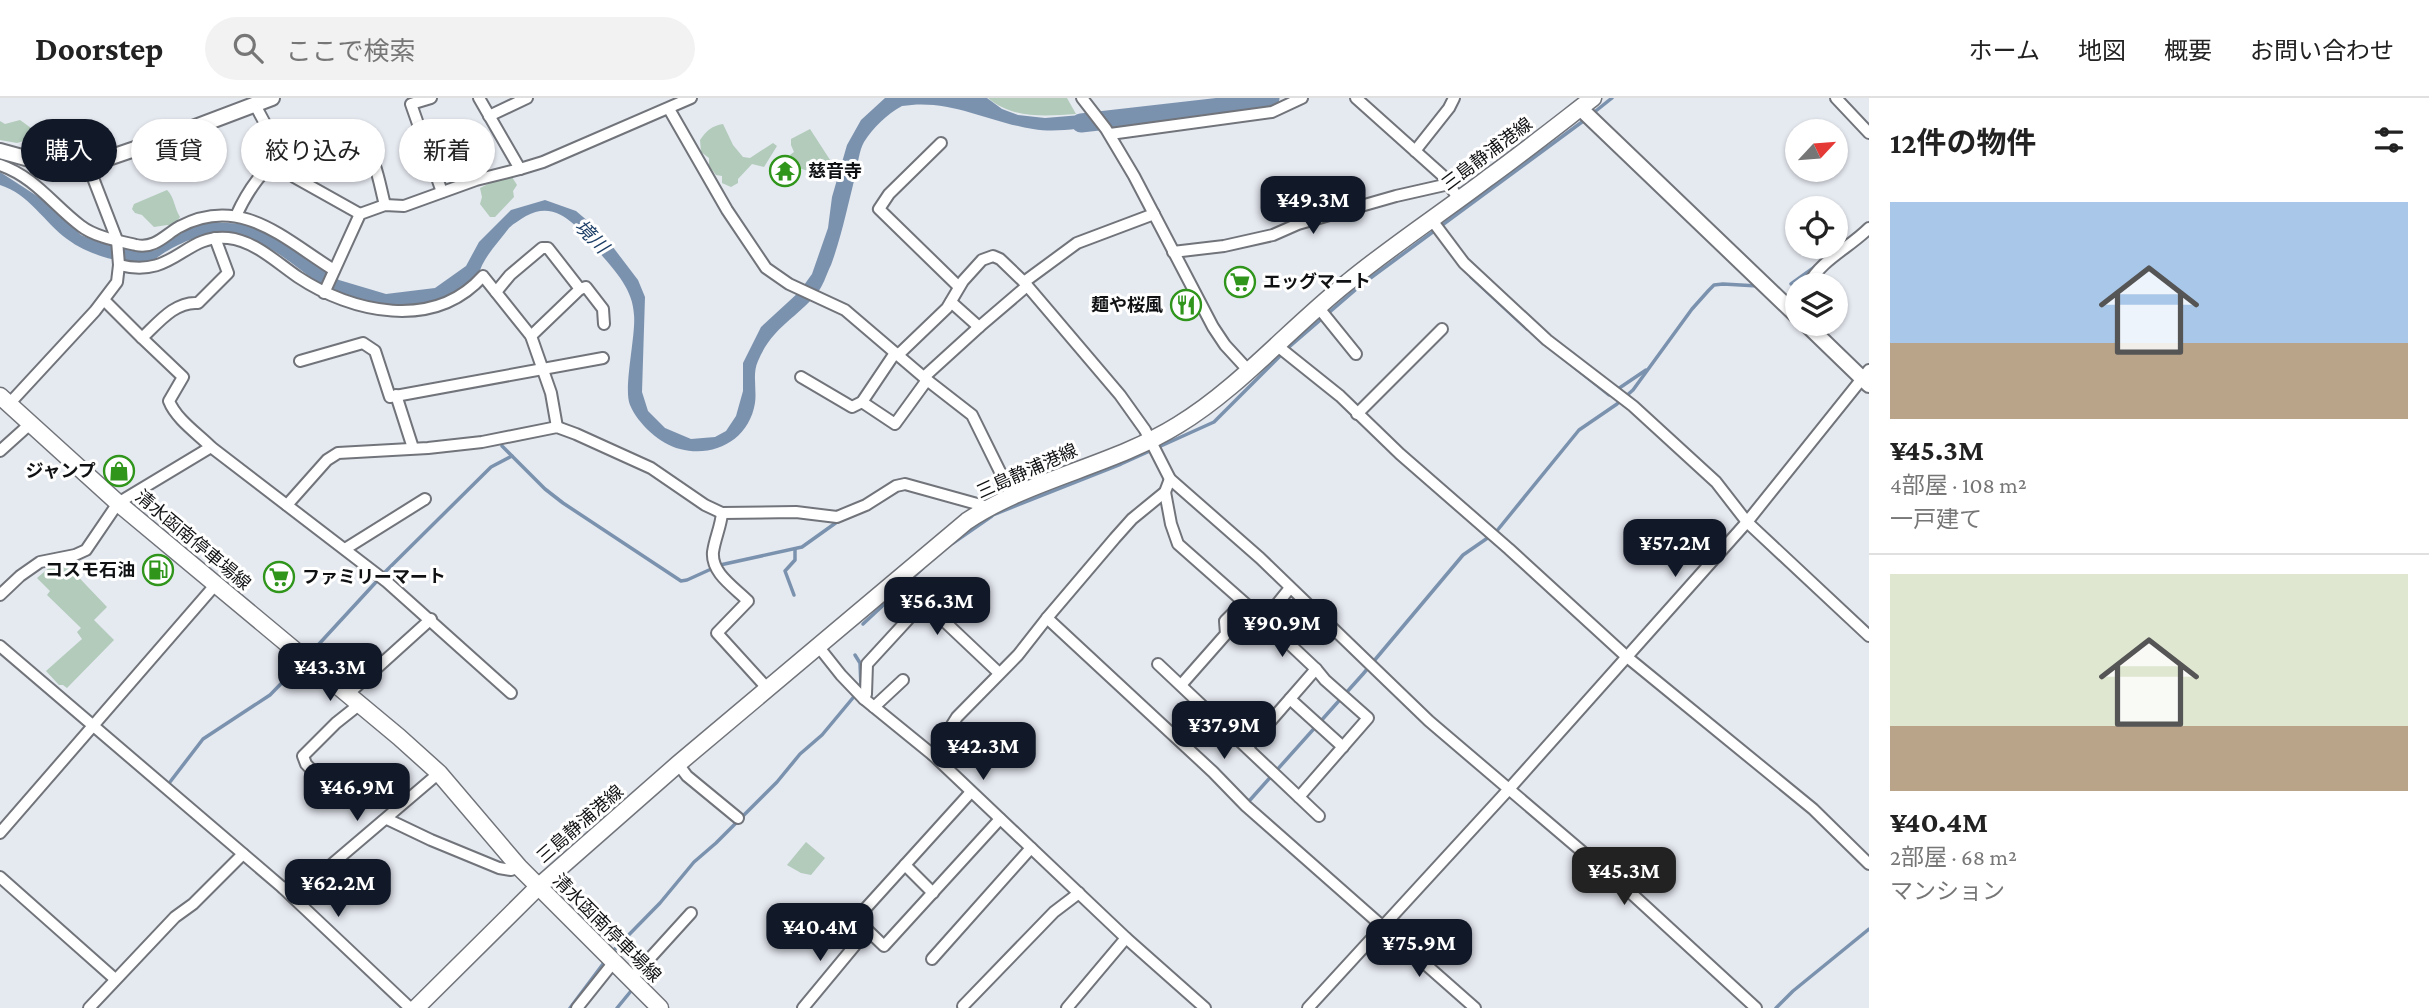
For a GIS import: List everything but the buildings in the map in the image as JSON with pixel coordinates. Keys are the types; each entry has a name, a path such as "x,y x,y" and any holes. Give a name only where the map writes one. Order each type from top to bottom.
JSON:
{"main road":[{"name":"三島静浦港線","path":"416,1008 538,887 767,688 967,521 1012,496 1151,440 1179,425 1209,403 1381,255 1588,110"},
{"name":"清水函南停車場線","path":"4,400 118,503 439,773 519,867 660,1008"}],"street":[{"path":"117,154 272,98"},
{"path":"431,98 411,104 442,192"},
{"path":"479,98 520,169"},
{"path":"489,116 527,98"},
{"path":"1082,98 1108,132 1213,327 1248,370"},
{"path":"1108,132 1272,111 1302,98"},
{"path":"1356,98 1442,175 1459,200"},
{"path":"1415,151 1454,98"},
{"path":"1836,98 1869,133"},
{"path":"324,293 360,214 384,205 404,205 476,180 543,162 669,109 686,99"},
{"path":"255,105 262,119"},
{"path":"669,109 727,210 766,268 779,279 845,310 925,379 972,415 1012,496"},
{"path":"1588,110 1785,304"},
{"path":"941,143 889,194 879,209 958,286"},
{"path":"0,151 21,157"},
{"path":"0,166 38,186 81,226 93,233 140,246 152,245 197,219 218,215 236,216 272,229 334,270"},
{"path":"4,400 104,300 117,282 117,240 95,182"},
{"path":"236,216 256,182"},
{"path":"303,182 360,214"},
{"path":"379,182 384,205"},
{"path":"1173,252 1224,246 1273,235 1330,215 1449,184"},
{"path":"862,402 895,424 925,379 1025,284 1077,243 1154,214"},
{"path":"1431,219 1464,263 1547,340 1633,406 1716,482 1747,522 1869,636"},
{"path":"1817,273 1826,262 1869,228"},
{"path":"118,265 135,269 152,268 169,262 194,246 215,238 229,238 253,247 324,293 355,305 397,311 438,306 467,293 483,276 531,336 551,393 557,427"},
{"path":"142,338 183,303 198,303 228,273 215,238"},
{"path":"496,292 510,275 542,248 548,248 580,289"},
{"path":"801,377 852,407 862,402 897,354 951,302 958,286 982,260 993,256 1000,258 1120,395 1151,440 1170,479 1290,588 1429,721 1632,894 1756,1008"},
{"path":"531,336 580,289 586,287 603,309 604,324"},
{"path":"104,300 183,377 172,395 171,406 211,447 345,549 431,619 511,692"},
{"path":"951,302 979,327"},
{"path":"1318,307 1356,354"},
{"path":"1357,414 1441,329"},
{"path":"1308,1008 1509,789 1747,522 1866,377 1819,336"},
{"path":"300,361 362,343 375,351 390,397 603,358"},
{"path":"1275,344 1340,396 1627,657 1812,809 1869,863"},
{"path":"396,395 413,448"},
{"path":"0,451 30,424"},
{"path":"287,505 327,460 338,453 482,442 557,427 651,468 705,505 722,513 796,512 837,517 866,505 896,486 905,484 988,507"},
{"path":"0,595 40,562 86,550 118,503 211,447"},
{"path":"933,755 957,717 1026,647 1047,618 1124,529 1165,492 1170,479"},
{"path":"1165,492 1178,544 1368,718 1299,797"},
{"path":"345,549 425,499"},
{"path":"722,513 714,548 714,561 719,573 748,601 717,632 767,688"},
{"path":"902,575 924,602 999,673"},
{"path":"0,833 216,584"},
{"path":"1264,620 1290,588"},
{"path":"864,699 867,664 924,602"},
{"path":"1181,685 1226,634 1226,621 1243,603"},
{"path":"1047,618 1246,806 1475,1008"},
{"path":"325,784 306,764 303,756 431,619"},
{"path":"0,646 97,723 283,888 410,1008"},
{"path":"818,646 841,676 864,699 933,755 1126,938 1205,1008"},
{"path":"1158,664 1319,816"},
{"path":"1248,747 1316,669"},
{"path":"874,707 903,680"},
{"path":"1290,699 1343,747"},
{"path":"678,764 687,776 738,818"},
{"path":"283,888 306,884 318,876 439,773"},
{"path":"971,792 856,919 884,946 1000,819"},
{"path":"387,818 430,840 499,868 511,870 519,867"},
{"path":"932,959 1031,848"},
{"path":"89,1008 175,917 193,904 243,854"},
{"path":"905,865 933,893"},
{"path":"0,877 116,979"},
{"path":"964,1006 1054,912 1079,893"},
{"path":"631,979 691,913"},
{"path":"1068,1008 1126,938"},
{"path":"803,1008 861,939"},
{"path":"578,1008 613,963"}],"green space":[{"path":"988,98 1067,98 1076,114 1018,113"},
{"path":"0,121 5,124 21,121 21,142 0,140"},
{"path":"723,124 733,145 743,157 750,158 773,143 777,146 764,167 752,164 738,179 738,183 731,187 722,183 722,176 716,175 709,166 709,158 701,152 700,140 707,131"},
{"path":"810,129 834,166 820,175 799,168 790,155 794,152 791,139"},
{"path":"504,176 512,177 517,185 513,191 514,197 495,217 490,217 480,204 480,188"},
{"path":"167,190 180,217 173,227 154,227 132,209 134,204"},
{"path":"66,564 107,607 94,620 114,640 67,688 59,685 46,671 82,639 77,632 81,628 47,595 50,591 37,578 51,566"},
{"path":"806,842 825,858 811,875 787,865"}],"water":[{"path":"885,98 987,98 1002,109 1018,115 1045,118 1093,114 1102,126 1042,130 1016,126 952,108 919,104 902,106 886,117 862,146 838,242 821,287 771,339 758,361 755,371 755,403 746,427 728,443 705,451 680,449 665,443 638,419 628,397 634,324 633,306 627,289 617,273 576,226 558,214 538,211 509,228 487,257 478,277 453,296 421,305 387,306 338,293 266,246 240,238 210,235 195,238 168,250 149,265 106,258 67,239 28,202 0,185 0,172 54,207 81,235 139,252 156,250 191,227 212,222 244,224 276,238 339,280 386,294 435,288 466,266 479,242 511,210 545,200 576,211 603,234 638,280 645,297 642,392 648,411 665,428 691,439 715,437 726,431 736,416 743,391 743,363 761,327 799,292 812,274 828,228 832,197 847,145 861,120"}],"waterway":[{"name":"境川","path":"1081,123 1256,103 1270,98"},
{"path":"1592,114 1612,98"},
{"path":"990,516 1121,464 1214,422 1289,347 1361,285 1586,119"},
{"path":"1806,273 1816,266"},
{"path":"1471,277 1527,329"},
{"path":"1496,532 1579,430 1633,390 1692,309 1714,285 1758,286"},
{"path":"1560,356 1609,395 1646,370"},
{"path":"502,446 563,503 681,581 720,565 802,547 837,522"},
{"path":"384,573 491,467 512,456"},
{"path":"953,543 992,516"},
{"path":"1250,800 1363,674 1463,555 1489,537"},
{"path":"794,595 785,571 795,560 795,550"},
{"path":"863,624 923,568"},
{"path":"307,657 377,581"},
{"path":"855,655 860,663 861,687"},
{"path":"170,782 203,739 270,695 302,662"},
{"path":"610,954 660,903 694,862 822,735 857,693"},
{"path":"1776,1008 1869,929"},
{"path":"570,1008 606,960"},
{"path":"617,1008 631,991"}],"place":[{"name":"慈音寺","path":"785,171"},
{"name":"エッグマート","path":"1240,282"},
{"name":"麺や桜風","path":"1186,305"},
{"name":"ジャンプ","path":"119,471"},
{"name":"コスモ石油","path":"158,570"},
{"name":"ファミリーマート","path":"279,577"}]}
